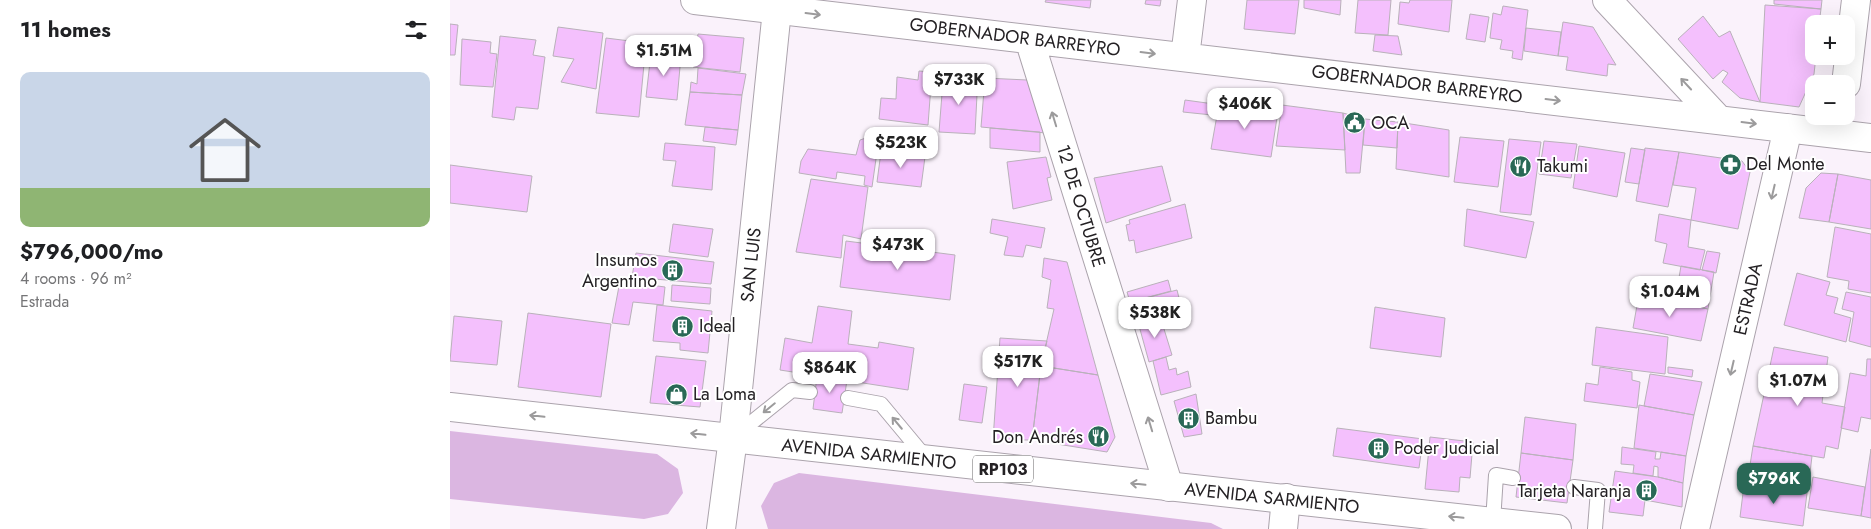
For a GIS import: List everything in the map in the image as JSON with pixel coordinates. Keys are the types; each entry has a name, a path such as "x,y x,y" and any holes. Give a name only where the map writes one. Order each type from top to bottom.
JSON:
{"street":[{"name":"GOBERNADOR BARREYRO","path":"695,0 778,5 1029,39 1788,128 1841,125 1871,138"},
{"path":"1185,57 1192,0"},
{"path":"1607,0 1719,120"},
{"path":"1847,75 1856,0"},
{"name":"SAN LUIS","path":"721,529 778,5"},
{"name":"12 DE OCTUBRE","path":"1029,39 1169,487"},
{"name":"ESTRADA","path":"1695,529 1788,128"},
{"name":"AVENIDA SARMIENTO","path":"450,407 1556,529"},
{"path":"1283,529 1286,498"}],"lane":[{"path":"732,438 792,390 810,392"},
{"path":"848,398 881,404 928,460"},
{"path":"1493,522 1496,475 1513,478"},
{"path":"1574,486 1598,490 1595,529"}],"shaded area":[{"path":"450,431 657,454 678,469 683,493 668,514 644,519 450,499"},
{"path":"799,473 1211,523 1223,529 768,529 761,506 774,483"}],"building":[{"path":"1046,0 1091,0 1090,8 1045,2"},
{"path":"1146,0 1161,0 1160,6 1145,4"},
{"path":"1247,0 1299,0 1295,34 1244,29"},
{"path":"1304,0 1341,0 1340,15 1304,8"},
{"path":"1358,0 1391,0 1388,35 1355,33"},
{"path":"1410,0 1452,0 1449,32 1398,24 1400,2 1409,3"},
{"path":"1774,0 1822,0 1821,9 1774,4"},
{"path":"1765,5 1821,9 1820,15 1805,15 1805,65 1815,65 1814,75 1805,75 1805,94 1799,107 1760,102"},
{"path":"1503,6 1528,10 1522,60 1512,58 1513,51 1500,49 1502,40 1490,38 1493,13 1501,15"},
{"path":"1470,14 1489,17 1485,42 1466,39"},
{"path":"1703,16 1719,37 1730,31 1760,102 1740,98 1722,82 1728,73 1723,70 1713,79 1678,39"},
{"path":"1563,22 1593,27 1616,65 1608,64 1607,76 1566,70 1568,57 1558,56"},
{"path":"450,24 458,25 455,55 450,55"},
{"path":"558,27 603,33 596,89 561,82 574,59 553,56"},
{"path":"1526,28 1561,32 1558,56 1524,51"},
{"path":"698,34 744,38 740,72 693,67"},
{"path":"1375,35 1398,36 1402,55 1373,51"},
{"path":"500,36 536,40 533,55 545,57 538,109 516,107 514,120 492,117"},
{"path":"606,38 646,43 639,117 596,113"},
{"path":"462,39 491,42 490,53 497,54 493,87 460,85"},
{"path":"651,53 681,56 677,100 646,97"},
{"path":"698,68 746,74 742,95 690,92 691,82 697,84"},
{"path":"919,71 932,72 928,125 879,119 881,98 896,99 897,77 918,80"},
{"path":"964,73 978,75 975,134 939,132 943,81 964,84"},
{"path":"985,78 1027,80 1046,133 981,127"},
{"path":"690,92 742,95 738,130 685,125"},
{"path":"1185,100 1214,104 1212,115 1183,112"},
{"path":"1219,104 1278,111 1271,157 1211,149"},
{"path":"1282,105 1343,113 1345,150 1276,146"},
{"path":"1343,113 1365,119 1360,173 1346,173"},
{"path":"1365,119 1398,122 1397,148 1363,145"},
{"path":"1398,122 1449,130 1449,177 1396,169"},
{"path":"705,127 738,130 736,145 703,141"},
{"path":"990,128 1040,132 1040,152 990,148"},
{"path":"1460,137 1504,141 1498,187 1454,182"},
{"path":"866,138 875,142 877,152 872,187 864,185 865,176 837,172 836,179 799,173 801,161 808,149 856,155 860,140"},
{"path":"1509,139 1541,142 1531,215 1500,212"},
{"path":"1544,141 1577,144 1571,178 1539,174"},
{"path":"665,143 715,147 712,190 672,186 676,161 663,160"},
{"path":"1579,146 1625,153 1617,197 1573,188"},
{"path":"1631,148 1645,150 1639,184 1625,182"},
{"path":"1645,148 1679,152 1668,207 1636,201"},
{"path":"881,152 925,157 921,187 877,182"},
{"path":"1679,152 1742,161 1750,172 1738,229 1691,220 1696,188 1673,185"},
{"path":"1046,157 1051,177 1047,178 1052,200 1013,209 1007,162"},
{"path":"450,165 532,176 527,212 450,203"},
{"path":"1162,166 1171,201 1106,223 1094,178"},
{"path":"1821,173 1838,174 1829,222 1799,218 1806,188"},
{"path":"1838,174 1871,180 1871,229 1829,222"},
{"path":"811,179 868,187 861,239 843,235 841,258 796,252"},
{"path":"1185,204 1192,238 1136,253 1134,240 1129,241 1126,225 1130,224 1129,220"},
{"path":"1467,209 1534,222 1526,258 1464,246"},
{"path":"1659,214 1691,220 1688,247 1705,250 1700,270 1663,263 1667,244 1655,241"},
{"path":"992,219 1045,228 1041,248 1026,245 1023,257 1004,255 1008,237 990,233"},
{"path":"673,224 713,229 708,257 669,252"},
{"path":"1835,227 1871,234 1871,293 1848,289 1849,281 1827,277"},
{"path":"846,241 955,255 950,300 840,287"},
{"path":"1707,251 1720,253 1716,273 1702,270"},
{"name":"Insumos Argentino","path":"636,253 714,262 711,284 632,277"},
{"path":"1044,258 1067,262 1098,375 1041,366 1054,309 1047,308 1051,280 1042,277"},
{"path":"1681,266 1714,272 1708,309 1675,301"},
{"path":"1797,273 1830,282 1826,295 1838,298 1834,313 1851,318 1846,342 1784,325"},
{"path":"1168,280 1171,291 1130,302 1127,292"},
{"path":"620,281 665,287 663,305 633,302 629,325 612,323"},
{"path":"672,285 711,288 710,304 671,301"},
{"path":"1177,290 1181,306 1134,320 1130,302"},
{"path":"1846,292 1871,297 1871,347 1849,341 1854,312 1842,309"},
{"path":"1639,294 1708,309 1701,341 1633,328"},
{"name":"Ideal","path":"657,305 712,311 708,353 680,350 680,343 653,341"},
{"path":"818,306 852,311 848,344 878,348 879,342 914,348 908,390 780,370 785,338 812,343"},
{"path":"1375,307 1445,318 1441,357 1370,348"},
{"path":"528,313 611,324 601,397 518,387"},
{"path":"454,316 502,321 497,365 450,361"},
{"path":"1160,316 1172,355 1149,362 1138,322"},
{"path":"1596,327 1668,337 1665,374 1592,365"},
{"path":"1000,338 1047,341 1041,366 1032,440 993,440"},
{"path":"1774,347 1828,357 1822,403 1845,407 1838,449 1826,446 1824,458 1753,446"},
{"path":"656,356 706,361 700,407 650,403"},
{"path":"1166,357 1169,370 1176,368 1177,375 1188,371 1191,387 1161,395 1153,361"},
{"path":"1867,359 1871,359 1871,419 1861,417 1858,432 1841,428 1850,373 1866,376"},
{"path":"1041,366 1098,375 1115,437 1107,452 1032,440"},
{"path":"1600,367 1632,372 1632,380 1640,382 1637,408 1584,401 1586,383 1598,385"},
{"path":"1668,367 1693,370 1692,377 1668,373"},
{"path":"1650,374 1702,382 1694,415 1644,406"},
{"path":"817,376 847,380 842,413 813,409"},
{"path":"964,384 987,387 982,423 959,420"},
{"name":"Bambu","path":"1196,394 1202,434 1184,437 1174,401"},
{"path":"1639,405 1694,415 1686,456 1634,448"},
{"path":"1525,417 1576,424 1573,460 1521,453"},
{"name":"Poder Judicial","path":"1337,428 1423,439 1419,468 1333,456"},
{"path":"1430,437 1473,442 1470,478 1460,477 1459,492 1425,489"},
{"path":"1753,446 1812,456 1810,473 1750,465"},
{"path":"1622,447 1656,452 1655,459 1660,459 1661,452 1686,456 1683,483 1658,477 1658,467 1654,466 1653,476 1633,473 1634,465 1621,464"},
{"path":"1871,449 1871,518 1861,516"},
{"path":"1521,453 1573,460 1567,503 1516,497"},
{"path":"1746,464 1808,473 1807,493 1744,485"},
{"name":"Tarjeta Naranja","path":"1615,471 1658,477 1683,483 1682,507 1645,500 1643,516 1609,512"},
{"path":"1813,477 1865,487 1861,516 1808,508"},
{"path":"1744,485 1807,493 1803,526 1740,517"}],"place":[{"name":"OCA","path":"1355,123"},
{"name":"Del Monte","path":"1730,164"},
{"name":"Takumi","path":"1521,166"},
{"name":"Insumos Argentino","path":"673,270"},
{"name":"Ideal","path":"683,326"},
{"name":"La Loma","path":"677,394"},
{"name":"Bambu","path":"1189,418"},
{"name":"Don Andrés","path":"1099,437"},
{"name":"Poder Judicial","path":"1378,448"},
{"name":"Tarjeta Naranja","path":"1647,491"}]}
